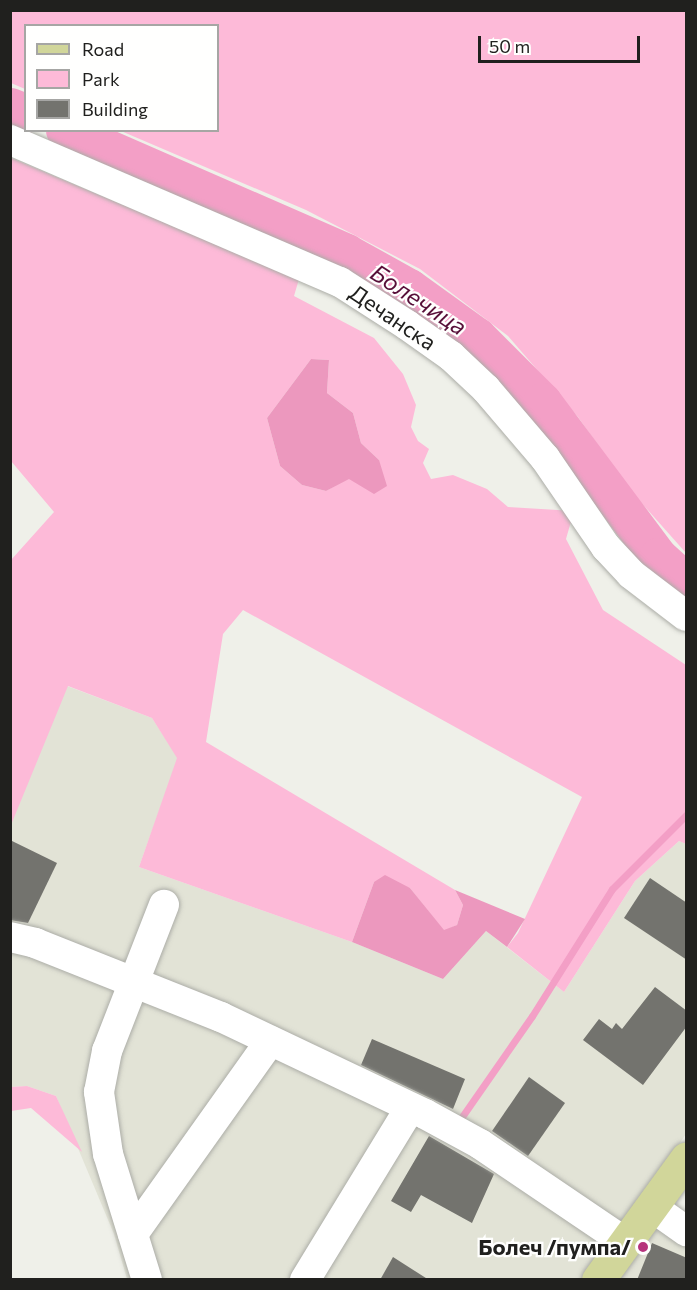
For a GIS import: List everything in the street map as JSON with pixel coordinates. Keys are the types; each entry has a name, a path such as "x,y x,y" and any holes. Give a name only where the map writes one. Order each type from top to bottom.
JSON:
{"main road":[{"path":"598,1280 687,1159"}],"street":[{"name":"Дечанска","path":"10,140 340,282 407,325 451,356 486,389 545,458 606,547 631,574 687,616"},
{"path":"147,1280 108,1154 99,1092 107,1051 164,905"},
{"path":"10,937 134,983 270,1041 410,1107 480,1144 626,1243"},
{"path":"133,1234 270,1041"},
{"path":"305,1280 410,1107"},
{"path":"652,1207 685,1228"}],"shaded area":[{"path":"311,359 329,360 327,393 353,413 361,443 379,460 387,486 374,494 349,479 326,491 302,485 280,466 267,418"},
{"path":"67,686 152,718 178,758 139,867 352,942 443,979 486,931 564,992 635,881 679,841 686,844 686,1134 586,1279 127,1279 114,1234 56,1096 27,1086 11,1087 10,825"},
{"path":"385,875 410,888 444,930 457,925 463,905 455,890 525,919 507,947 486,931 443,979 352,942 374,882"},
{"path":"654,1227 686,1247 686,1279 616,1280"}],"green space":[{"path":"11,11 686,11 686,553 630,490 578,417 508,336 420,269 306,210 123,132 219,132 219,24 24,24 24,89 11,83"},
{"path":"11,158 299,279 294,296 374,338 403,374 416,405 411,427 418,441 429,449 423,463 431,479 453,475 487,489 508,507 574,511 566,539 603,610 686,665 686,844 679,841 635,881 564,992 507,947 518,933 582,797 243,610 223,634 206,742 455,890 463,905 457,925 444,931 410,888 374,882 352,942 139,867 177,758 152,718 68,686 11,825 11,560 54,512 11,461","holes":["311,359 329,360 327,393 353,413 361,443 379,460 326,491 302,485 280,466 267,418"]},
{"path":"27,1086 56,1096 82,1152 31,1108 11,1111 11,1087"}],"building":[{"path":"10,840 57,863 28,923 10,920"},
{"path":"650,878 687,903 687,960 624,918"},
{"path":"655,987 687,1011 687,1026 643,1085 583,1040 599,1019 612,1029 616,1023 622,1029"},
{"path":"372,1039 465,1079 453,1109 361,1065"},
{"path":"529,1077 565,1103 528,1156 492,1131"},
{"path":"429,1136 494,1174 472,1223 421,1195 411,1212 391,1201"},
{"path":"652,1243 687,1258 687,1280 637,1280"},
{"path":"393,1257 429,1280 380,1280"}],"waterway":[{"name":"Болечица","path":"10,107 24,112"},
{"name":"Болечица","path":"70,132 346,253 409,288 477,337 542,402 658,557 686,582"},
{"path":"459,1121 532,1016 612,889 686,815"}],"place":[{"name":"Болеч /пумпа/","path":"643,1247"}]}
